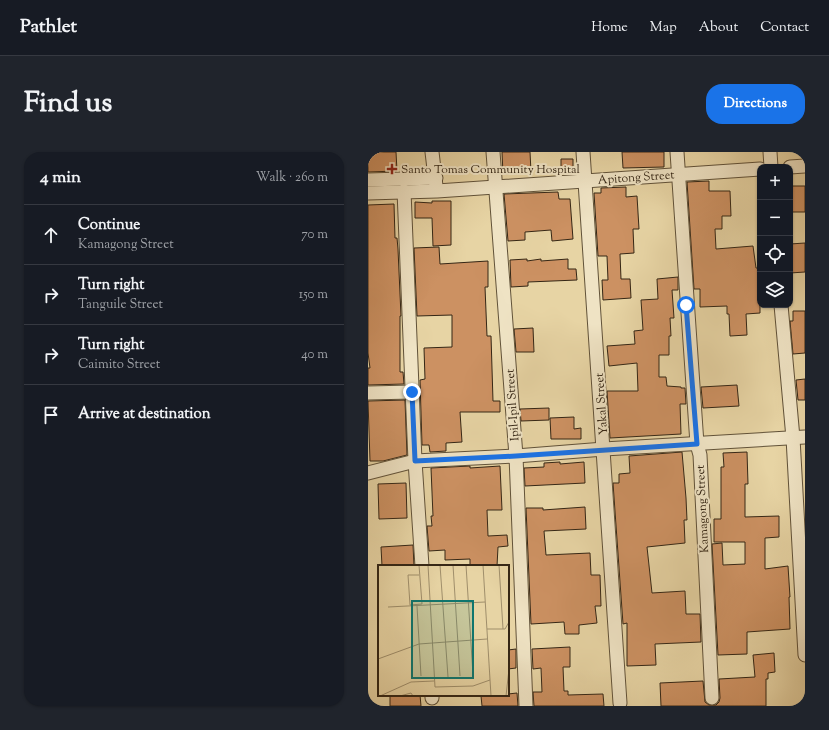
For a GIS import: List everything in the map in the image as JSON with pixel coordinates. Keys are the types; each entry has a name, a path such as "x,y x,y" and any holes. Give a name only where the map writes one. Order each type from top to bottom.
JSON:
{"street":[{"path":"368,180 436,184 432,152"},
{"name":"Ipil-Ipil Street","path":"493,152 516,456 526,706"},
{"name":"Yakal Street","path":"583,152 620,703"},
{"name":"Kamagong Street","path":"677,152 697,444 700,455 712,698"},
{"path":"770,152 771,164"},
{"path":"793,167 805,166"},
{"name":"Apitong Street","path":"368,193 404,191 436,184 496,186 757,169"},
{"path":"404,191 415,461 422,565"},
{"path":"781,308 799,438 805,656"},
{"path":"368,393 412,392"},
{"path":"368,473 415,461 799,438"}],"building":[{"name":"Santo Tomas Community Hospital","path":"368,152 396,152 397,171 368,172"},
{"path":"502,152 530,152 531,172 503,174"},
{"path":"622,152 664,152 664,167 623,168"},
{"path":"561,159 573,159 573,172 561,173"},
{"path":"709,181 709,191 730,191 731,216 722,216 722,229 715,229 716,249 753,246 757,268 757,308 760,308 760,313 746,314 747,335 730,336 727,306 700,307 700,289 694,289 687,182"},
{"path":"793,186 805,186 805,212 793,212"},
{"path":"626,187 626,197 637,196 639,229 633,229 634,253 620,254 621,279 630,279 631,298 603,300 602,280 608,280 607,256 598,256 594,193 601,193 601,188"},
{"path":"558,192 559,199 570,199 573,239 552,241 551,230 525,232 525,240 508,241 504,194"},
{"path":"432,201 451,201 451,245 433,246 432,218 415,218 415,202 432,203"},
{"path":"394,204 401,316 400,372 403,372 404,384 368,385 368,368 370,368 368,353 368,205"},
{"path":"805,243 805,272 793,273 793,244"},
{"path":"439,247 440,264 488,261 488,287 485,287 487,336 491,336 493,401 500,401 500,412 460,412 462,442 446,443 446,451 430,452 429,445 422,445 420,380 425,379 424,348 452,347 452,315 417,316 414,248"},
{"path":"527,259 527,261 541,259 541,261 568,259 568,269 576,269 577,280 528,282 528,286 511,287 510,260"},
{"path":"678,277 678,290 672,290 674,318 670,318 671,336 669,336 669,355 659,355 659,377 666,377 667,386 685,388 686,404 680,404 681,434 610,438 607,391 638,391 637,363 609,366 607,346 635,344 634,331 643,330 641,300 658,299 657,279"},
{"path":"793,311 805,311 805,353 793,354 790,321 793,321"},
{"path":"533,328 534,352 516,352 514,329"},
{"path":"805,379 805,400 798,400 796,380"},
{"path":"737,385 739,406 703,408 701,387"},
{"path":"405,400 407,455 383,461 370,461 368,401"},
{"path":"549,408 549,420 521,421 520,409"},
{"path":"574,417 574,429 581,428 581,439 551,439 550,418"},
{"path":"682,452 687,520 684,520 685,543 647,547 652,593 685,591 686,614 700,614 701,642 655,644 656,665 627,666 627,623 623,624 613,483 619,483 619,474 630,473 629,456"},
{"path":"747,452 748,484 745,484 745,517 779,516 779,537 765,538 765,569 788,566 790,629 747,632 747,654 718,655 712,544 722,543 723,565 745,564 745,542 714,542 714,519 721,519 721,467 724,467 723,453"},
{"path":"560,462 560,464 584,462 585,483 525,486 524,468 544,467 544,463"},
{"path":"500,466 502,510 487,510 488,536 507,535 508,546 498,547 497,565 470,565 470,559 445,560 445,550 429,551 427,526 432,526 431,516 433,516 431,468"},
{"path":"406,483 407,518 379,519 378,484"},
{"path":"585,507 586,529 544,531 546,555 590,553 591,575 600,575 601,606 595,606 597,623 579,625 579,634 565,634 564,622 531,624 526,508 543,508 543,510"},
{"path":"413,545 414,565 382,565 381,547"},
{"path":"570,647 570,667 563,667 564,691 568,691 568,695 603,694 604,706 534,706 533,692 542,692 541,668 533,669 532,649"},
{"path":"516,649 516,668 509,669 509,650"},
{"path":"774,653 775,672 768,673 768,679 766,679 766,706 661,706 660,683 703,681 705,702 709,705 716,705 720,698 719,679 755,677 753,655"},
{"path":"517,693 518,706 482,706 481,696 509,696 509,694"},
{"path":"390,696 420,696 421,706 390,706"}],"place":[{"name":"Santo Tomas Community Hospital","path":"392,169"}],"route":[{"path":"412,392 415,461 697,444 686,305"}]}
